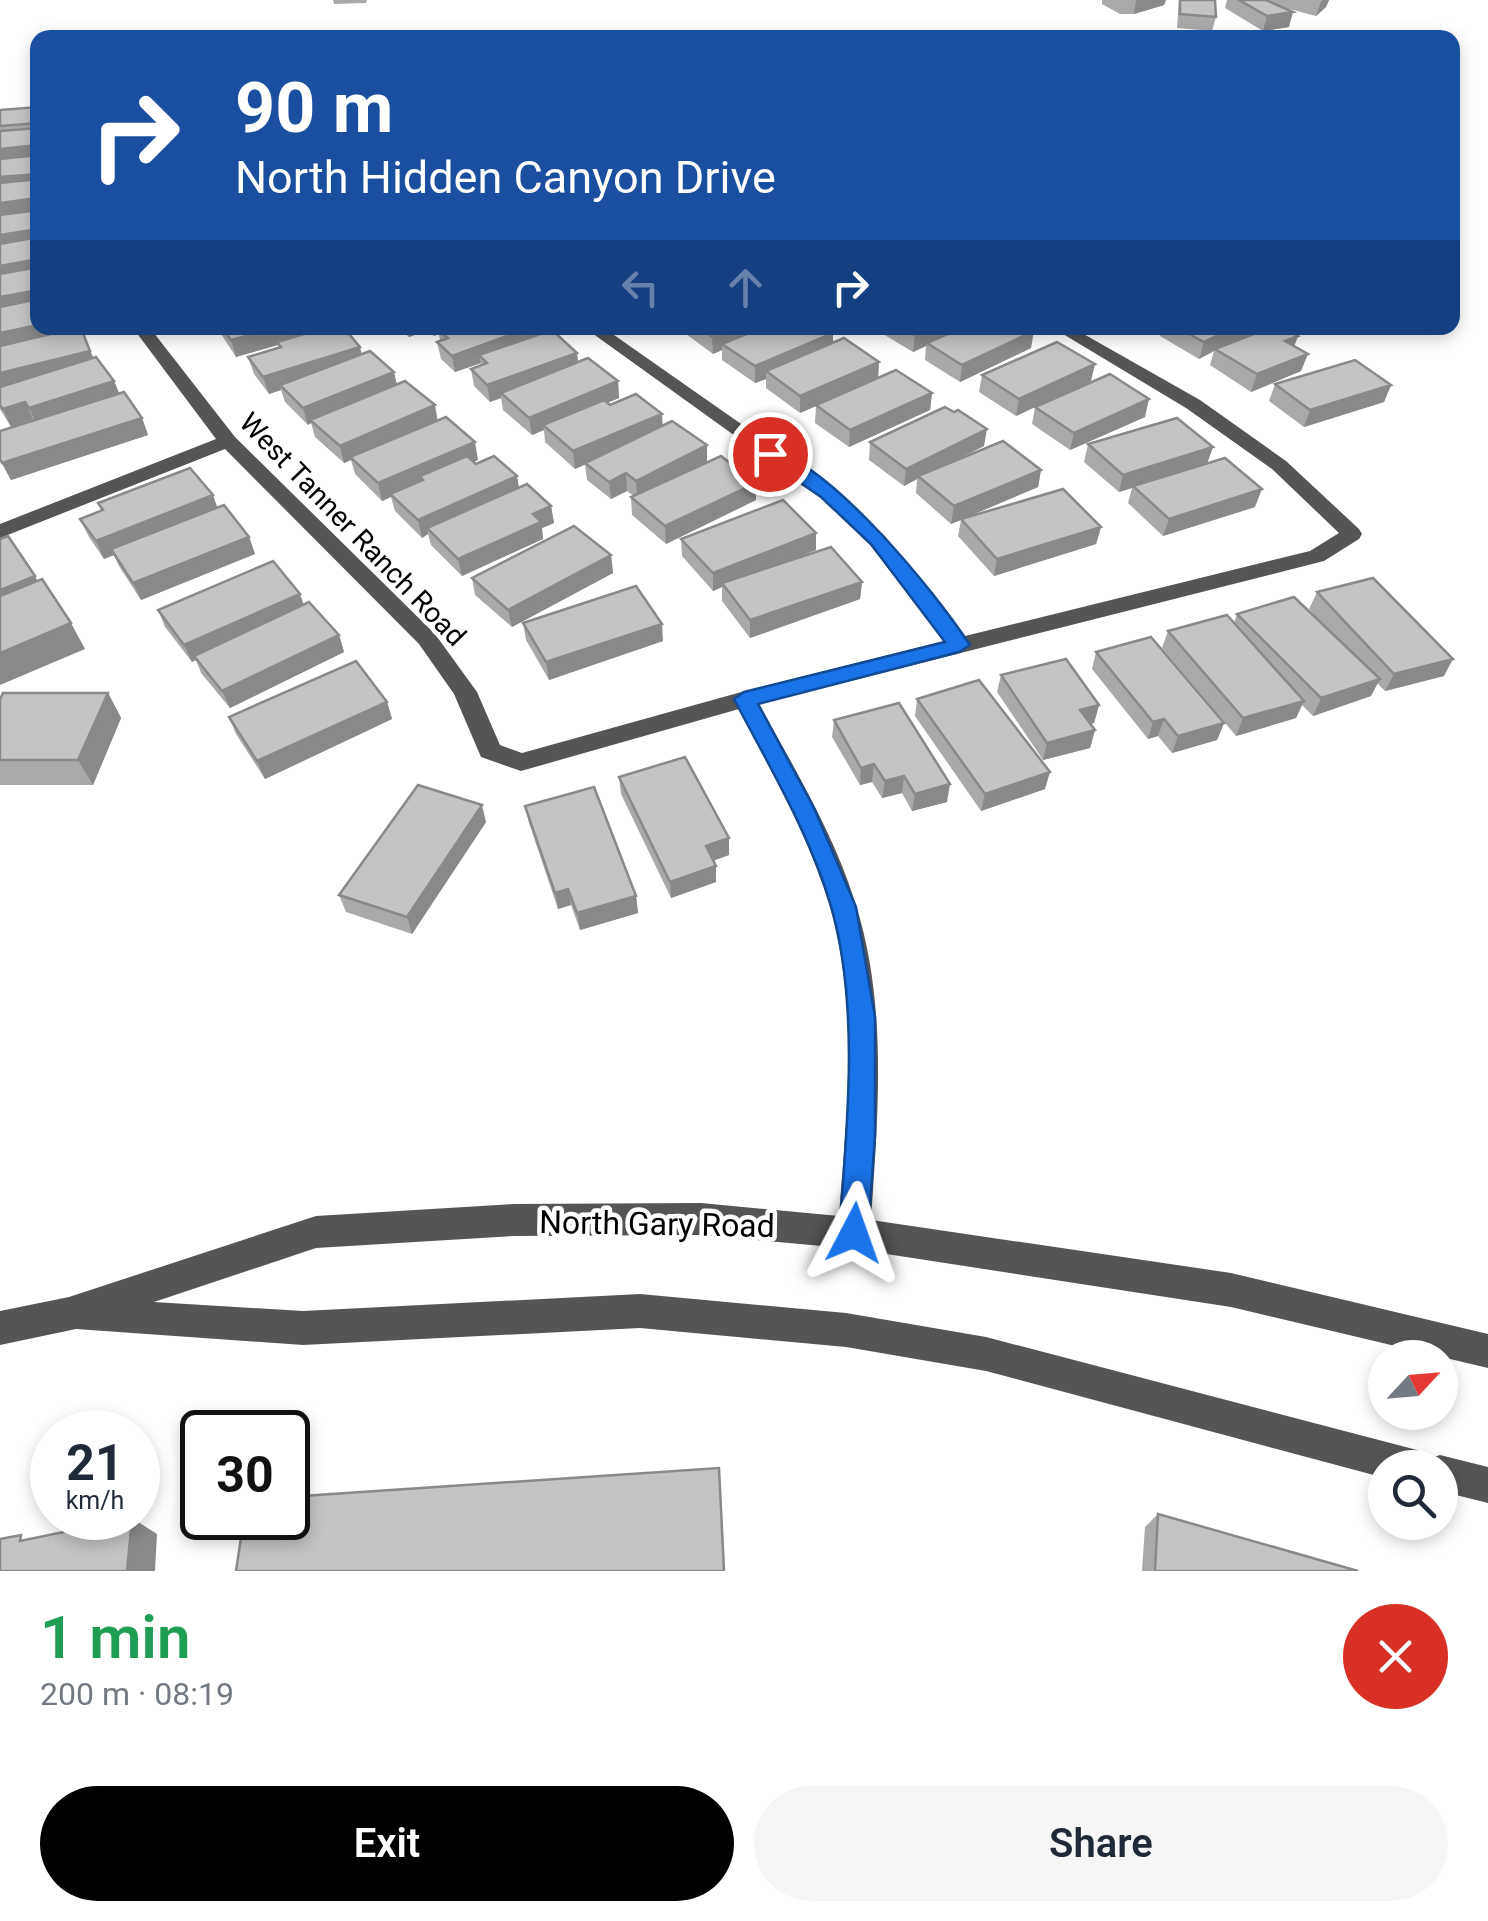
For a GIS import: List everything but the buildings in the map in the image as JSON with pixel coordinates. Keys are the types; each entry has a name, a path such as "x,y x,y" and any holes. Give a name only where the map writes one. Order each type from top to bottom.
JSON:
{"street":[{"name":"West Tanner Ranch Road","path":"145,335 228,441 428,640 465,692 490,751 521,762 744,699"},
{"path":"603,335 828,493 877,540 959,645"},
{"path":"854,1233 861,1136 862,1017 844,907 802,808 744,699 1317,556 1352,534 1279,465 1193,404 1074,335"},
{"path":"0,530 228,441"},
{"name":"North Gary Road","path":"0,1328 69,1314 316,1232 513,1220 701,1219 854,1233 1231,1290 1488,1351"},
{"name":"North Gary Road","path":"69,1314 303,1328 640,1310 846,1330 986,1354 1368,1455"},
{"path":"1458,1478 1488,1485"}],"route":[{"path":"770,454 828,493 877,540 959,645 744,699 802,808 844,907 862,1017 861,1136 854,1233"}]}
